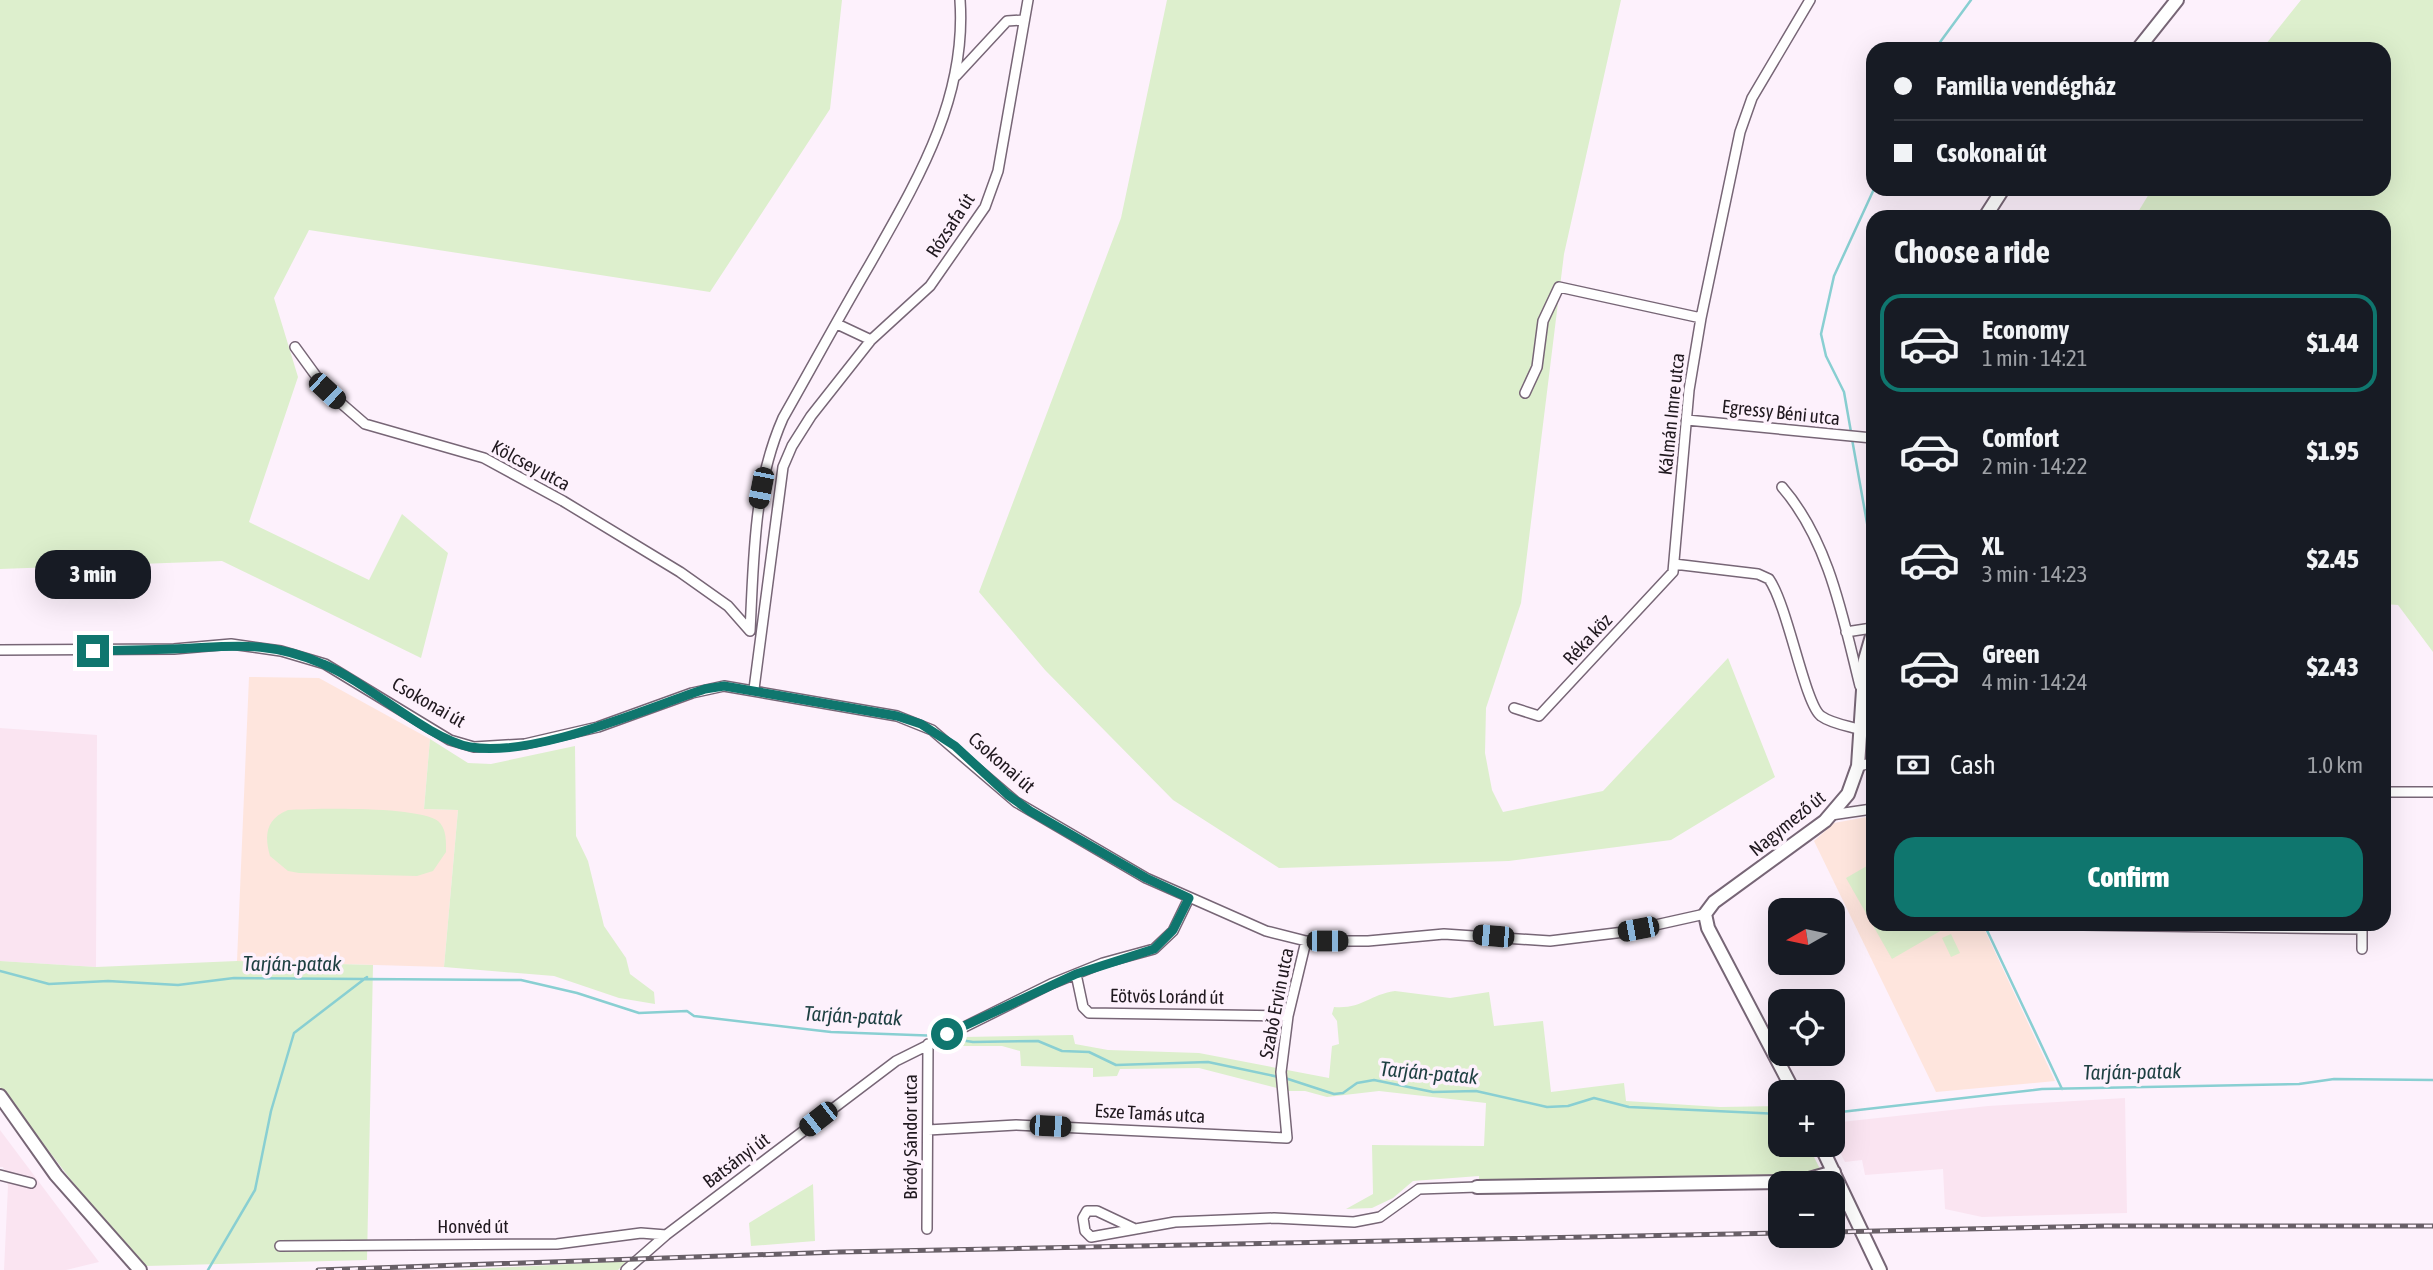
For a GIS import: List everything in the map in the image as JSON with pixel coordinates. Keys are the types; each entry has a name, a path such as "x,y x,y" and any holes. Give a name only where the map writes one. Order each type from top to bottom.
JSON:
{"main road":[{"path":"2143,42 2177,0"},
{"name":"Nagymező út","path":"1705,914 1714,902 1831,815 1848,794 1858,766 1866,657"},
{"path":"1705,914 1708,928 1788,1080"},
{"path":"1,1099 56,1175 136,1265"},
{"path":"1477,1187 1768,1182"},
{"path":"1845,1195 1880,1270"}],"street":[{"path":"762,638 750,631 758,502 765,465 783,418 918,180 937,138 955,78 962,26 960,0"},
{"name":"Rózsafa út","path":"754,689 783,467 792,446 811,416 871,340 930,286 993,191 1028,0"},
{"name":"Kálmán Imre utca","path":"1674,564 1687,420 1701,318 1743,120 1752,97 1810,0"},
{"path":"955,78 1007,22 1024,20"},
{"path":"1525,393 1536,367 1543,321 1559,287 1701,318"},
{"path":"837,324 871,340"},
{"name":"Kölcsey utca","path":"295,348 327,391 365,424 452,447 508,471 680,572 728,606 750,631"},
{"name":"Egressy Béni utca","path":"1687,420 1866,438"},
{"name":"Nagymező út","path":"1782,487 1813,534 1846,632 1863,698"},
{"path":"1674,564 1758,574 1769,579 1801,662 1812,706 1828,720 1862,730"},
{"name":"Réka köz","path":"1514,708 1539,716 1673,572 1674,564"},
{"path":"1846,632 1866,629"},
{"name":"Csokonai út","path":"0,650 174,649 231,644 266,648 325,664 450,740 474,747 525,744 598,727 705,689 724,686 754,689 897,716 921,724 955,746 1008,795 1030,811 1146,878 1265,931 1306,941 1368,941 1444,934 1560,940 1624,932 1705,914"},
{"path":"1858,766 1866,764"},
{"path":"2391,792 2433,792"},
{"path":"1831,815 1866,809"},
{"name":"Batsányi út","path":"626,1270 666,1235 896,1061 1076,974 1154,949 1173,930 1189,898"},
{"path":"2362,931 2362,949"},
{"name":"Szabó Ervin utca","path":"1287,1138 1281,1076 1288,1016 1306,941"},
{"name":"Eötvös Loránd út","path":"1076,974 1083,1007 1089,1013 1288,1016"},
{"name":"Bródy Sándor utca","path":"927,1229 928,1044"},
{"name":"Esze Tamás utca","path":"928,1130 1016,1125 1287,1138"},
{"path":"0,1175 31,1183"},
{"path":"1133,1228 1097,1211 1087,1211 1083,1218 1085,1231 1091,1237 1175,1222 1274,1218 1354,1222 1380,1217 1419,1189 1477,1187"},
{"name":"Honvéd út","path":"280,1246 557,1244 641,1233 666,1235"}],"shaded area":[{"path":"249,677 319,678 430,739 424,809 458,810 444,967 237,961"},
{"path":"0,728 97,735 96,967 0,961"},
{"path":"1866,817 1866,931 1985,931 2055,1081 1936,1092 1845,905 1845,898 1842,898 1814,841 1834,823"},
{"path":"2125,1098 2127,1213 1982,1217 1945,1209 1943,1169 1865,1175 1862,1160 1845,1162 1842,1157 1845,1157 1845,1122 1988,1106"},
{"path":"0,1130 99,1262 66,1270 4,1270 8,1186 3,1167 0,1167"}],"green space":[{"path":"0,0 842,0 830,109 710,292 309,230 274,298 298,377 249,522 369,580 402,514 448,553 421,658 222,561 0,569"},
{"path":"1167,0 1621,0 1564,254 1521,603 1486,708 1485,753 1492,790 1503,812 1603,791 1728,658 1775,777 1671,840 1509,861 1279,868 1173,800 1045,670 979,592 1121,218"},
{"path":"2301,0 2433,0 2433,652 2398,605 2391,604 2391,210 2139,210 2148,196 2391,196 2391,42 2268,42"},
{"path":"430,739 468,763 491,764 575,746 576,836 588,861 604,926 626,958 630,974 654,992 655,1004 619,998 554,976 444,967 458,810 424,809"},
{"path":"288,810 390,810 427,816 438,821 443,828 446,852 433,871 417,876 288,871 270,856 267,835 275,818"},
{"path":"1866,866 1866,913 1846,878"},
{"path":"1876,931 1940,931 1892,959"},
{"path":"1951,934 1960,953 1951,957 1942,938"},
{"path":"0,961 96,967 237,961 373,965 367,1260 146,1266 100,1218 0,1087"},
{"path":"1395,991 1450,998 1489,992 1494,1026 1543,1021 1551,1092 1624,1083 1626,1101 1720,1107 1768,1106 1768,1157 1814,1157 1821,1171 1768,1171 1768,1187 1478,1195 1479,1176 1413,1181 1393,1198 1372,1208 1346,1209 1373,1194 1372,1145 1484,1146 1486,1103 1379,1091 1327,1097 1305,1091 1289,1091 1199,1068 1120,1069 1117,1076 1093,1077 1093,1068 1021,1066 1020,1051 1002,1046 938,1046 964,1037 1073,1035 1075,1044 1108,1050 1199,1053 1329,1078 1332,1046 1339,1044 1337,1021 1332,1014 1334,1007 1352,1006"},
{"path":"813,1184 815,1241 751,1246 749,1223"},
{"path":"627,1261 618,1270 454,1270"}],"waterway":[{"path":"1940,42 1971,0"},
{"path":"1851,432 1844,392 1826,356 1821,334 1834,276 1871,196"},
{"path":"1852,439 1866,517"},
{"path":"1987,931 2062,1089"},
{"name":"Tarján-patak","path":"0,971 49,984 108,981 178,985 234,978 521,980 577,993 639,1013 687,1011 694,1016 831,1032 941,1036"},
{"path":"208,1270 255,1190 271,1111 294,1033 367,977"},
{"name":"Tarján-patak","path":"947,1038 973,1042 1038,1041 1062,1051 1089,1052 1116,1065 1208,1062 1279,1077"},
{"name":"Tarján-patak","path":"1285,1078 1334,1094 1343,1093 1357,1083 1374,1080 1433,1092 1476,1091 1547,1107 1568,1106 1594,1098 1629,1107 1768,1113"},
{"name":"Tarján-patak","path":"1845,1112 2042,1089 2299,1084 2334,1079 2433,1080"}],"railway":[{"path":"1845,1232 2106,1226 2433,1226"},
{"path":"318,1270 839,1252 1768,1233"}],"route":[{"path":"93,651 243,644 291,653 325,664 450,740 474,747 525,744 598,727 705,689 724,686 897,716 921,724 955,746 1016,802 1030,811 1146,878 1189,898 1173,930 1161,944 1147,953 1109,962 1051,984 947,1034"}]}
